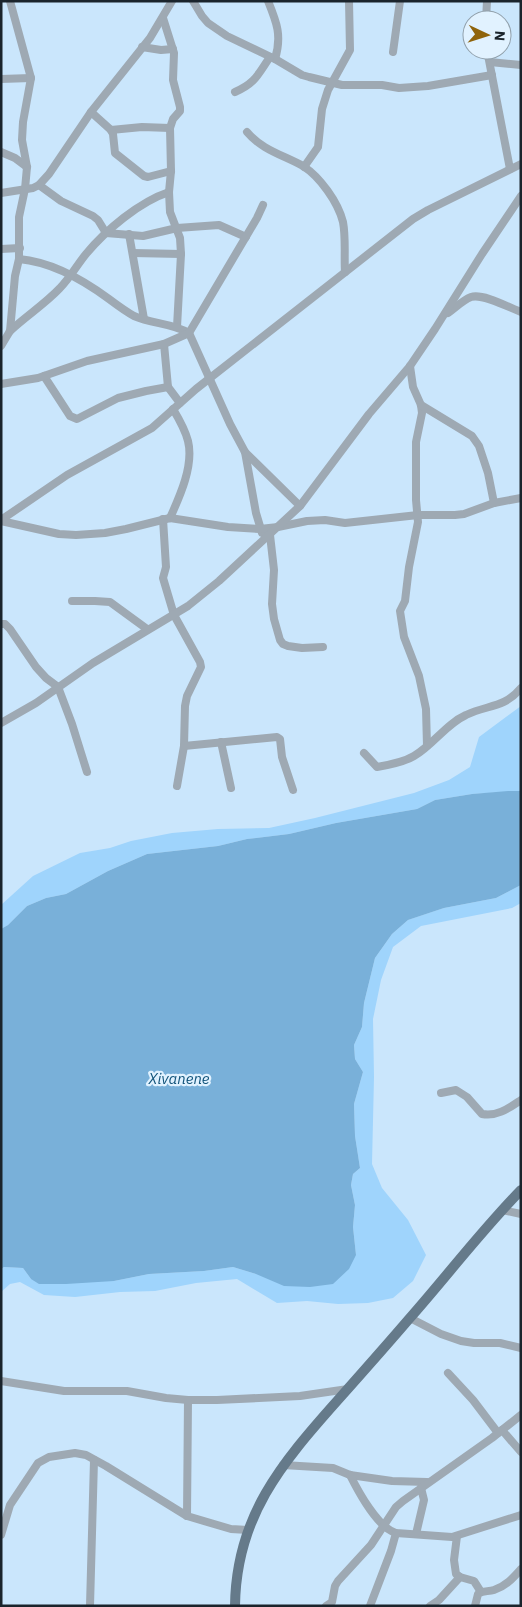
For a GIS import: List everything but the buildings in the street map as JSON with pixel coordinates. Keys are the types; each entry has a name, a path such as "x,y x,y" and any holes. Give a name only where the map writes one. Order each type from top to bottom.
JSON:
{"main road":[{"path":"235,1606 239,1563 248,1530 266,1491 283,1465 297,1446 521,1190"}],"street":[{"path":"10,1 31,78 22,133 27,167 25,189 19,217 18,236 20,248 14,276 10,331"},
{"path":"1,193 33,188 39,185 49,174 91,112 163,18 172,1"},
{"path":"194,1 208,23 227,36 302,75 347,85 382,85 408,88 492,75"},
{"path":"235,92 252,82 272,58 279,42 279,31 268,1"},
{"path":"304,167 318,147 322,109 332,82 350,50 349,1"},
{"path":"393,52 400,1"},
{"path":"163,18 173,49 173,80 180,111 173,119 170,128 171,171 169,192 170,212 180,238 181,254 177,328"},
{"path":"142,47 161,50 173,49"},
{"path":"510,169 490,62 521,65"},
{"path":"1,79 31,78"},
{"path":"91,112 111,130 115,153 144,176 148,177 171,171"},
{"path":"111,130 142,127 170,128"},
{"path":"248,132 266,148 304,167 323,183 330,192 342,220 345,272"},
{"path":"1,152 15,158 27,167"},
{"path":"1,520 67,475 152,428 209,378 420,214 521,164"},
{"path":"39,185 61,202 93,216 98,220 106,234"},
{"path":"1,346 10,331 52,296 106,234 143,205 157,196 169,192"},
{"path":"1,713 2,723 147,629 188,606 219,581 300,506 369,414 410,366 521,196"},
{"path":"1,384 44,376 87,361 164,344 189,334 264,205"},
{"path":"106,234 150,235 177,228 219,225 246,237"},
{"path":"129,234 144,319"},
{"path":"1,249 20,248"},
{"path":"133,253 181,254"},
{"path":"19,259 44,263 71,275 98,291 125,311 144,319 177,328 189,334 230,424 246,452 300,506"},
{"path":"444,315 471,297 491,300 521,312"},
{"path":"164,344 168,387 180,403"},
{"path":"410,366 413,388 421,405 422,413 416,442 418,522 409,567 405,601 400,611 404,637 419,676 426,709 426,746"},
{"path":"44,376 70,416 77,419 118,398 168,387"},
{"path":"421,405 472,436 479,446 488,474 494,503"},
{"path":"173,409 185,430 189,443 189,459 187,473 166,518 166,567 163,578 174,615 201,667 187,696 184,746 177,786"},
{"path":"246,452 254,505 260,529 267,537 274,570 272,604 280,640 288,646 302,648 323,647"},
{"path":"1,520 59,534 76,535 105,533 166,518 228,527 260,529 307,521 325,520 344,524 418,515 464,514 494,503 521,498"},
{"path":"72,601 110,602 147,629"},
{"path":"1,624 5,624 10,629 36,667 58,687 87,772"},
{"path":"364,753 376,767 414,756 466,715 503,704 521,688"},
{"path":"184,746 277,737 280,739 282,757 293,790"},
{"path":"221,742 232,788"},
{"path":"441,1093 456,1090 461,1092 484,1115 501,1112 521,1100"},
{"path":"502,1210 521,1214"},
{"path":"410,1318 441,1334 460,1341 500,1343 521,1348"},
{"path":"448,1373 465,1390 500,1432 521,1452"},
{"path":"1,1381 64,1391 127,1391 188,1400 300,1396 348,1388"},
{"path":"187,1516 188,1400"},
{"path":"326,1606 332,1602 335,1586 338,1581 371,1545 396,1507 521,1415"},
{"path":"1,1535 10,1506 38,1464 50,1457 62,1454 86,1456 187,1516 230,1529 248,1530"},
{"path":"90,1606 94,1460"},
{"path":"283,1465 333,1468 350,1475 392,1481 428,1482"},
{"path":"350,1475 383,1526 391,1532 457,1536 470,1530 521,1515"},
{"path":"416,1534 424,1500 420,1488"},
{"path":"370,1606 396,1533"},
{"path":"457,1536 454,1566 456,1574 474,1581 481,1592"},
{"path":"475,1606 476,1598 481,1592 493,1591 518,1578 521,1568"},
{"path":"430,1606 439,1600 460,1577"}],"shaded area":[{"path":"521,706 521,791 472,794 435,800 417,809 336,823 289,834 247,839 218,846 147,854 108,871 66,894 46,898 27,906 8,925 1,929 1,905 33,876 80,853 172,833 218,829 269,828 414,793 449,780 470,767 479,737"},
{"path":"521,885 521,903 512,908 421,926 393,947 381,980 373,1019 372,1164 382,1188 408,1220 426,1255 413,1281 393,1298 368,1303 338,1304 307,1301 277,1303 237,1279 196,1283 155,1291 120,1292 75,1297 44,1295 20,1282 10,1284 1,1292 1,1269 4,1267 23,1268 31,1279 114,1281 149,1274 204,1271 233,1267 256,1274 356,1255 353,1227 355,1205 351,1185 353,1174 360,1168 355,1136 354,1104 363,1072 355,1059 354,1045 362,1027 364,1003 375,958 392,934 408,920 444,908 496,898"}],"water":[{"name":"Xivanene","path":"521,791 521,885 496,898 444,908 408,920 392,934 375,958 364,1003 362,1027 354,1045 355,1059 363,1072 354,1104 355,1136 360,1168 353,1174 351,1185 355,1205 353,1227 356,1255 349,1269 333,1284 310,1287 284,1286 233,1267 204,1271 149,1274 114,1281 66,1284 39,1284 31,1279 23,1268 4,1267 1,1269 1,929 8,925 27,906 46,898 66,894 108,871 147,854 218,846 247,839 289,834 336,823 417,809 435,800"}]}
